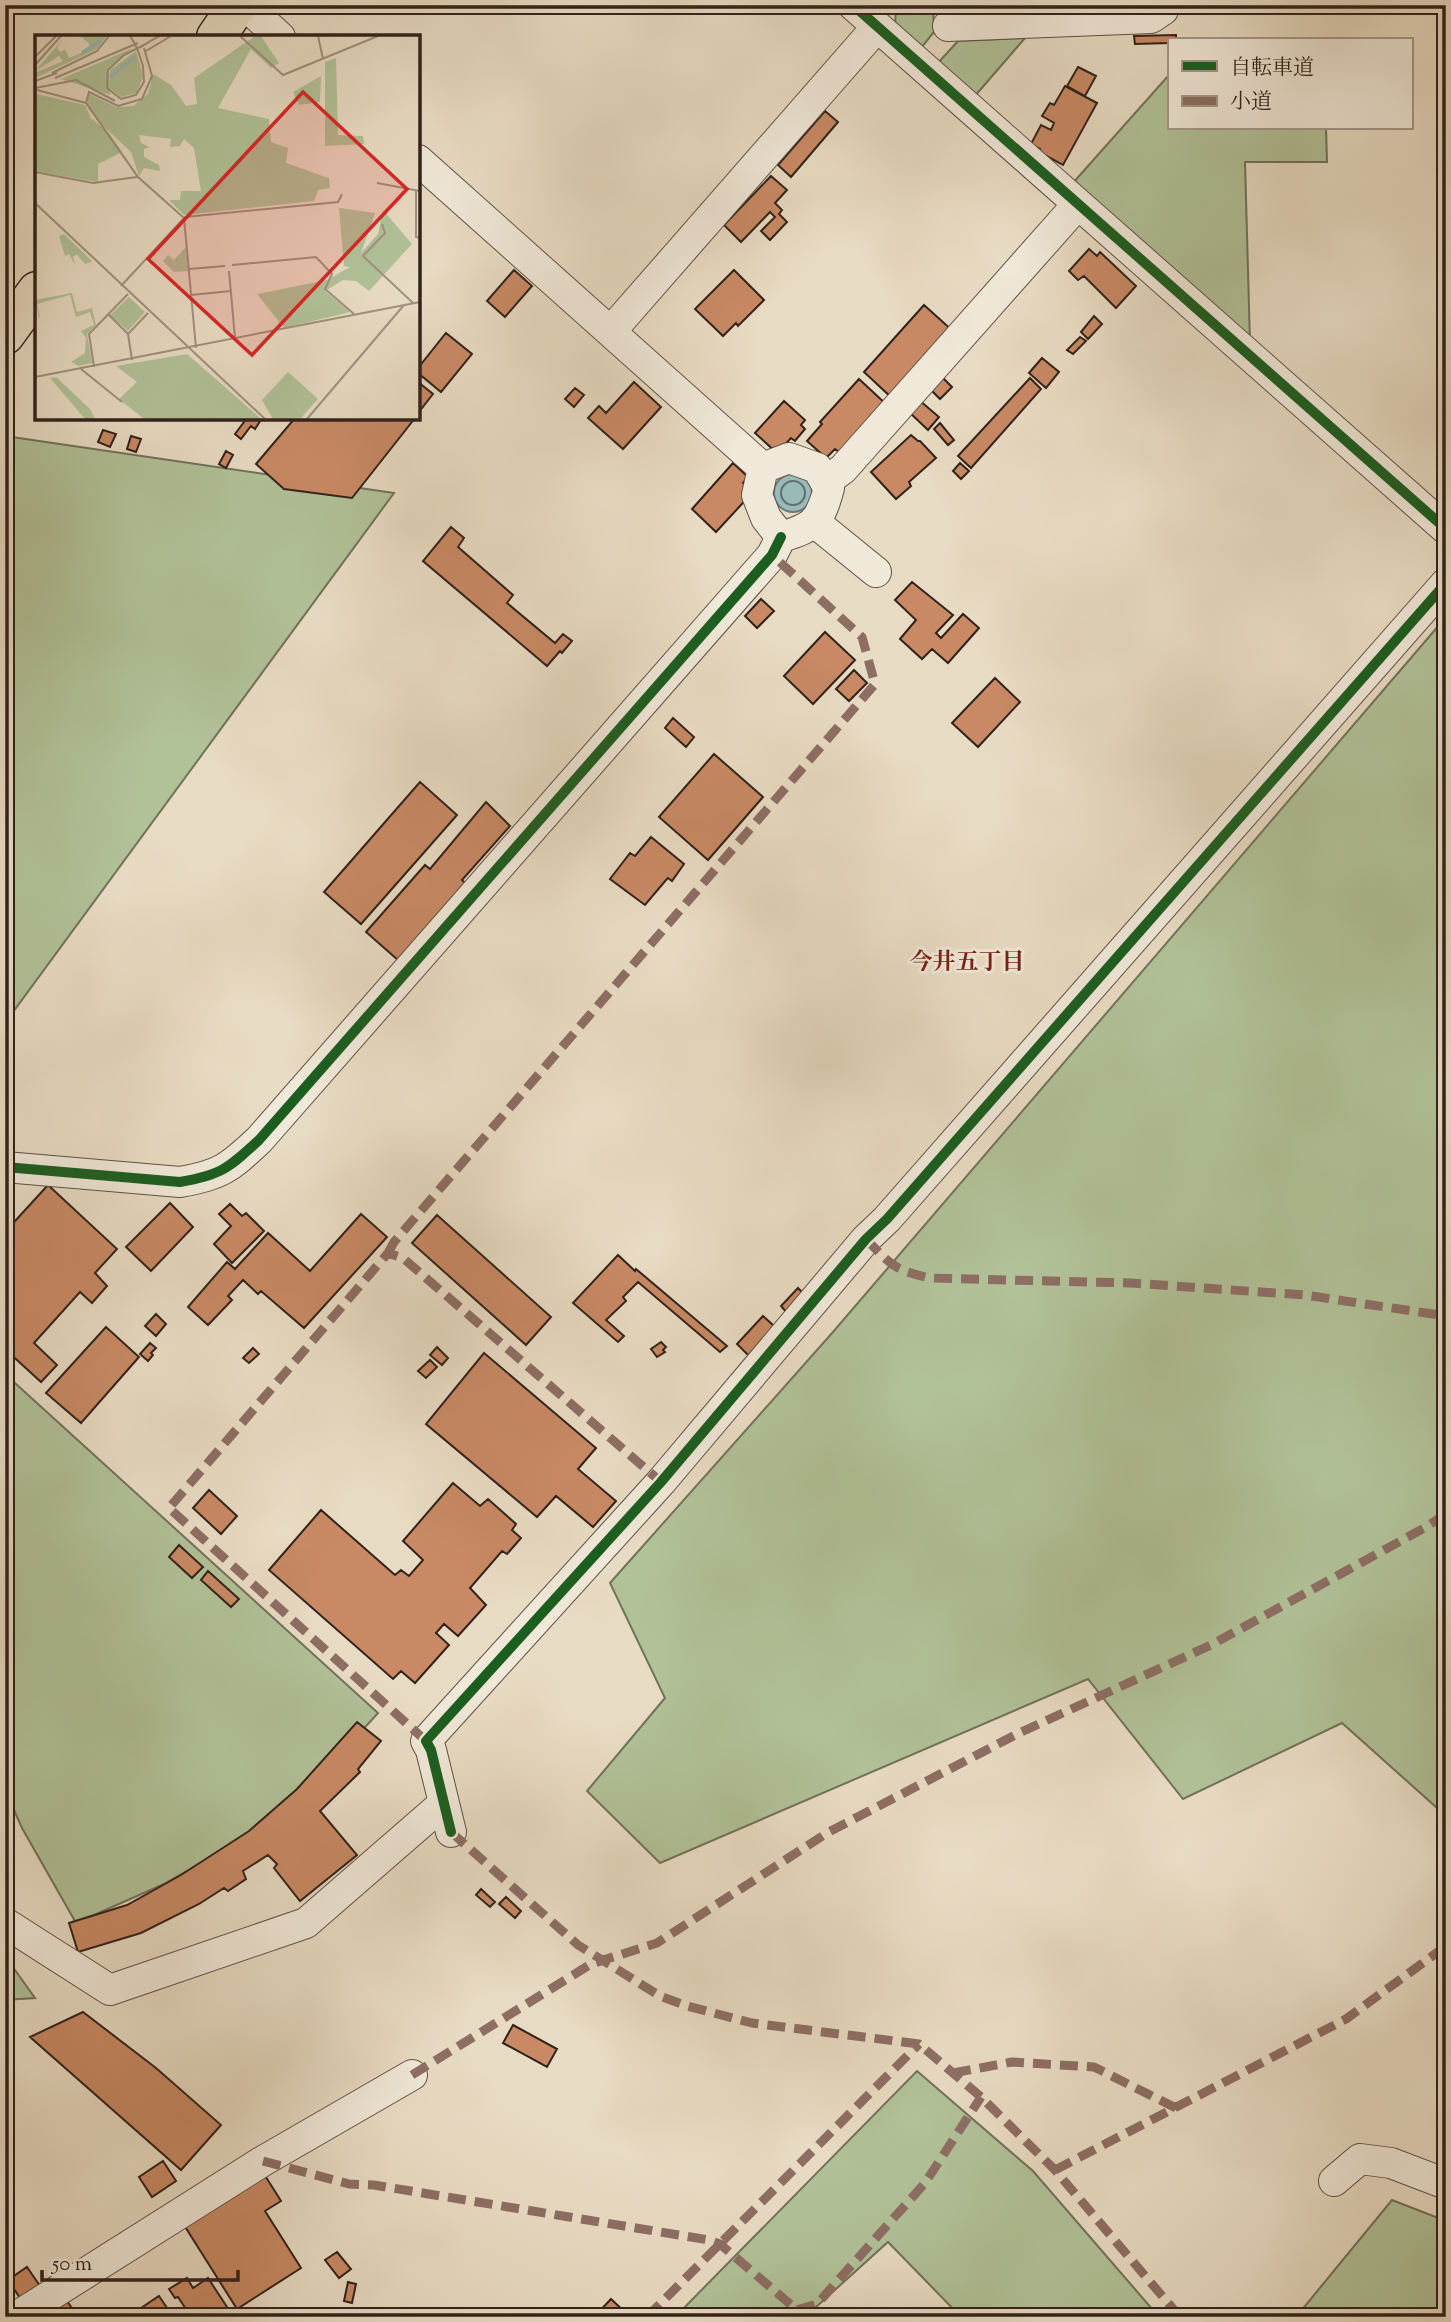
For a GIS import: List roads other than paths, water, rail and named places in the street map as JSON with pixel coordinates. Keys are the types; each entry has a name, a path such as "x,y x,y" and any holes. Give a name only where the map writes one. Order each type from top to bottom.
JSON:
{"main road":[{"path":"217,35 238,5"},
{"path":"5,335 35,294"}],"street":[{"path":"245,5 278,35"},
{"path":"853,5 1446,529"},
{"path":"921,65 946,36 948,15 1152,19 1163,10 1163,5"},
{"path":"611,331 877,27"},
{"path":"420,162 763,468"},
{"path":"825,482 843,469 1078,204"},
{"path":"5,1167 180,1182 209,1177 233,1164 259,1140 772,555 781,537 802,531 822,514 829,488 817,468 789,458 763,468"},
{"path":"763,468 757,495 766,519 781,537"},
{"path":"815,520 876,572"},
{"path":"451,1832 431,1750 426,1741 661,1482 866,1239 887,1219 1446,583"},
{"path":"5,1923 110,1990 306,1923 443,1804"},
{"path":"16,2317 263,2161 412,2075"},
{"path":"1334,2181 1360,2159 1391,2163 1446,2184"}],"water":[{"path":"793,474 806,480 812,493 806,506 793,512 780,506 774,493 780,480"}],"district":[{"name":"今井五丁目","path":"967,963"}]}
